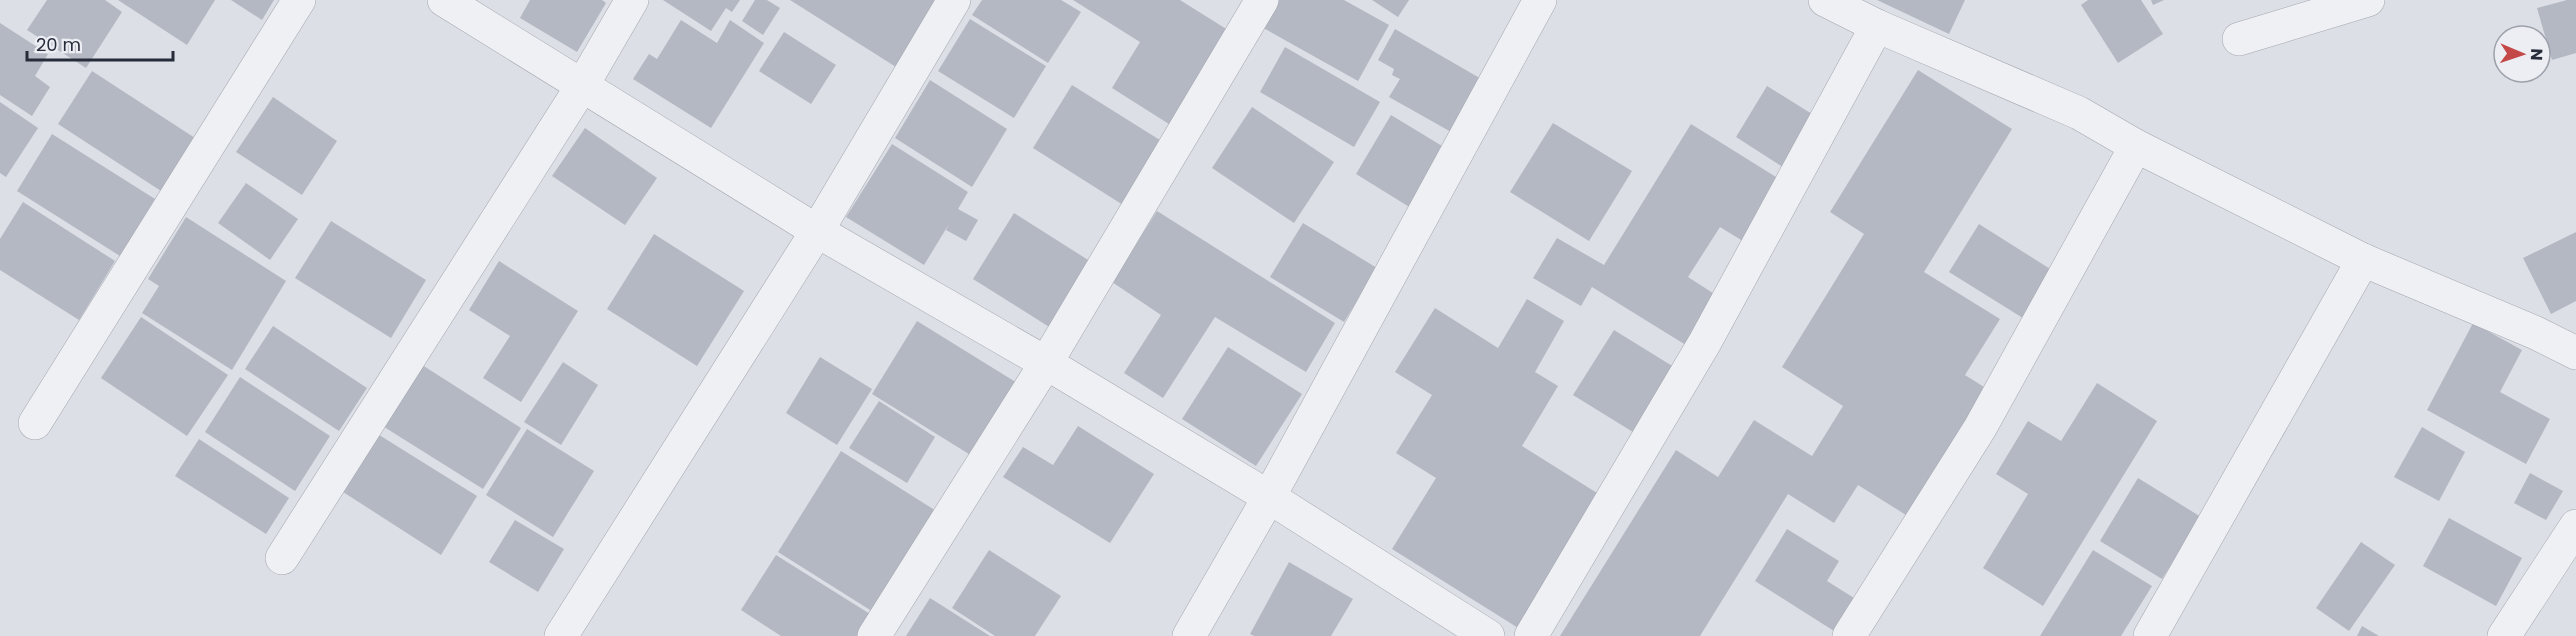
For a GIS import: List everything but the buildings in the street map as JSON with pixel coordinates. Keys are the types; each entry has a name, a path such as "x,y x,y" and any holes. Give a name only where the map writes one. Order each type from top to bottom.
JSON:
{"street":[{"path":"35,423 299,0"},
{"path":"444,0 817,231 1046,363 1269,497 1488,636"},
{"path":"282,558 582,86 632,0"},
{"path":"561,636 817,231 954,0"},
{"path":"874,636 1046,363 1262,0"},
{"path":"1189,636 1269,497 1540,0"},
{"path":"1825,0 1877,26 2079,113 2136,146 2363,260 2536,333 2576,353"},
{"path":"2239,39 2368,0"},
{"path":"1531,636 1705,342 1877,26"},
{"path":"1849,636 1980,428 2136,146"},
{"path":"2150,636 2363,260"},
{"path":"2504,636 2576,526"}]}
